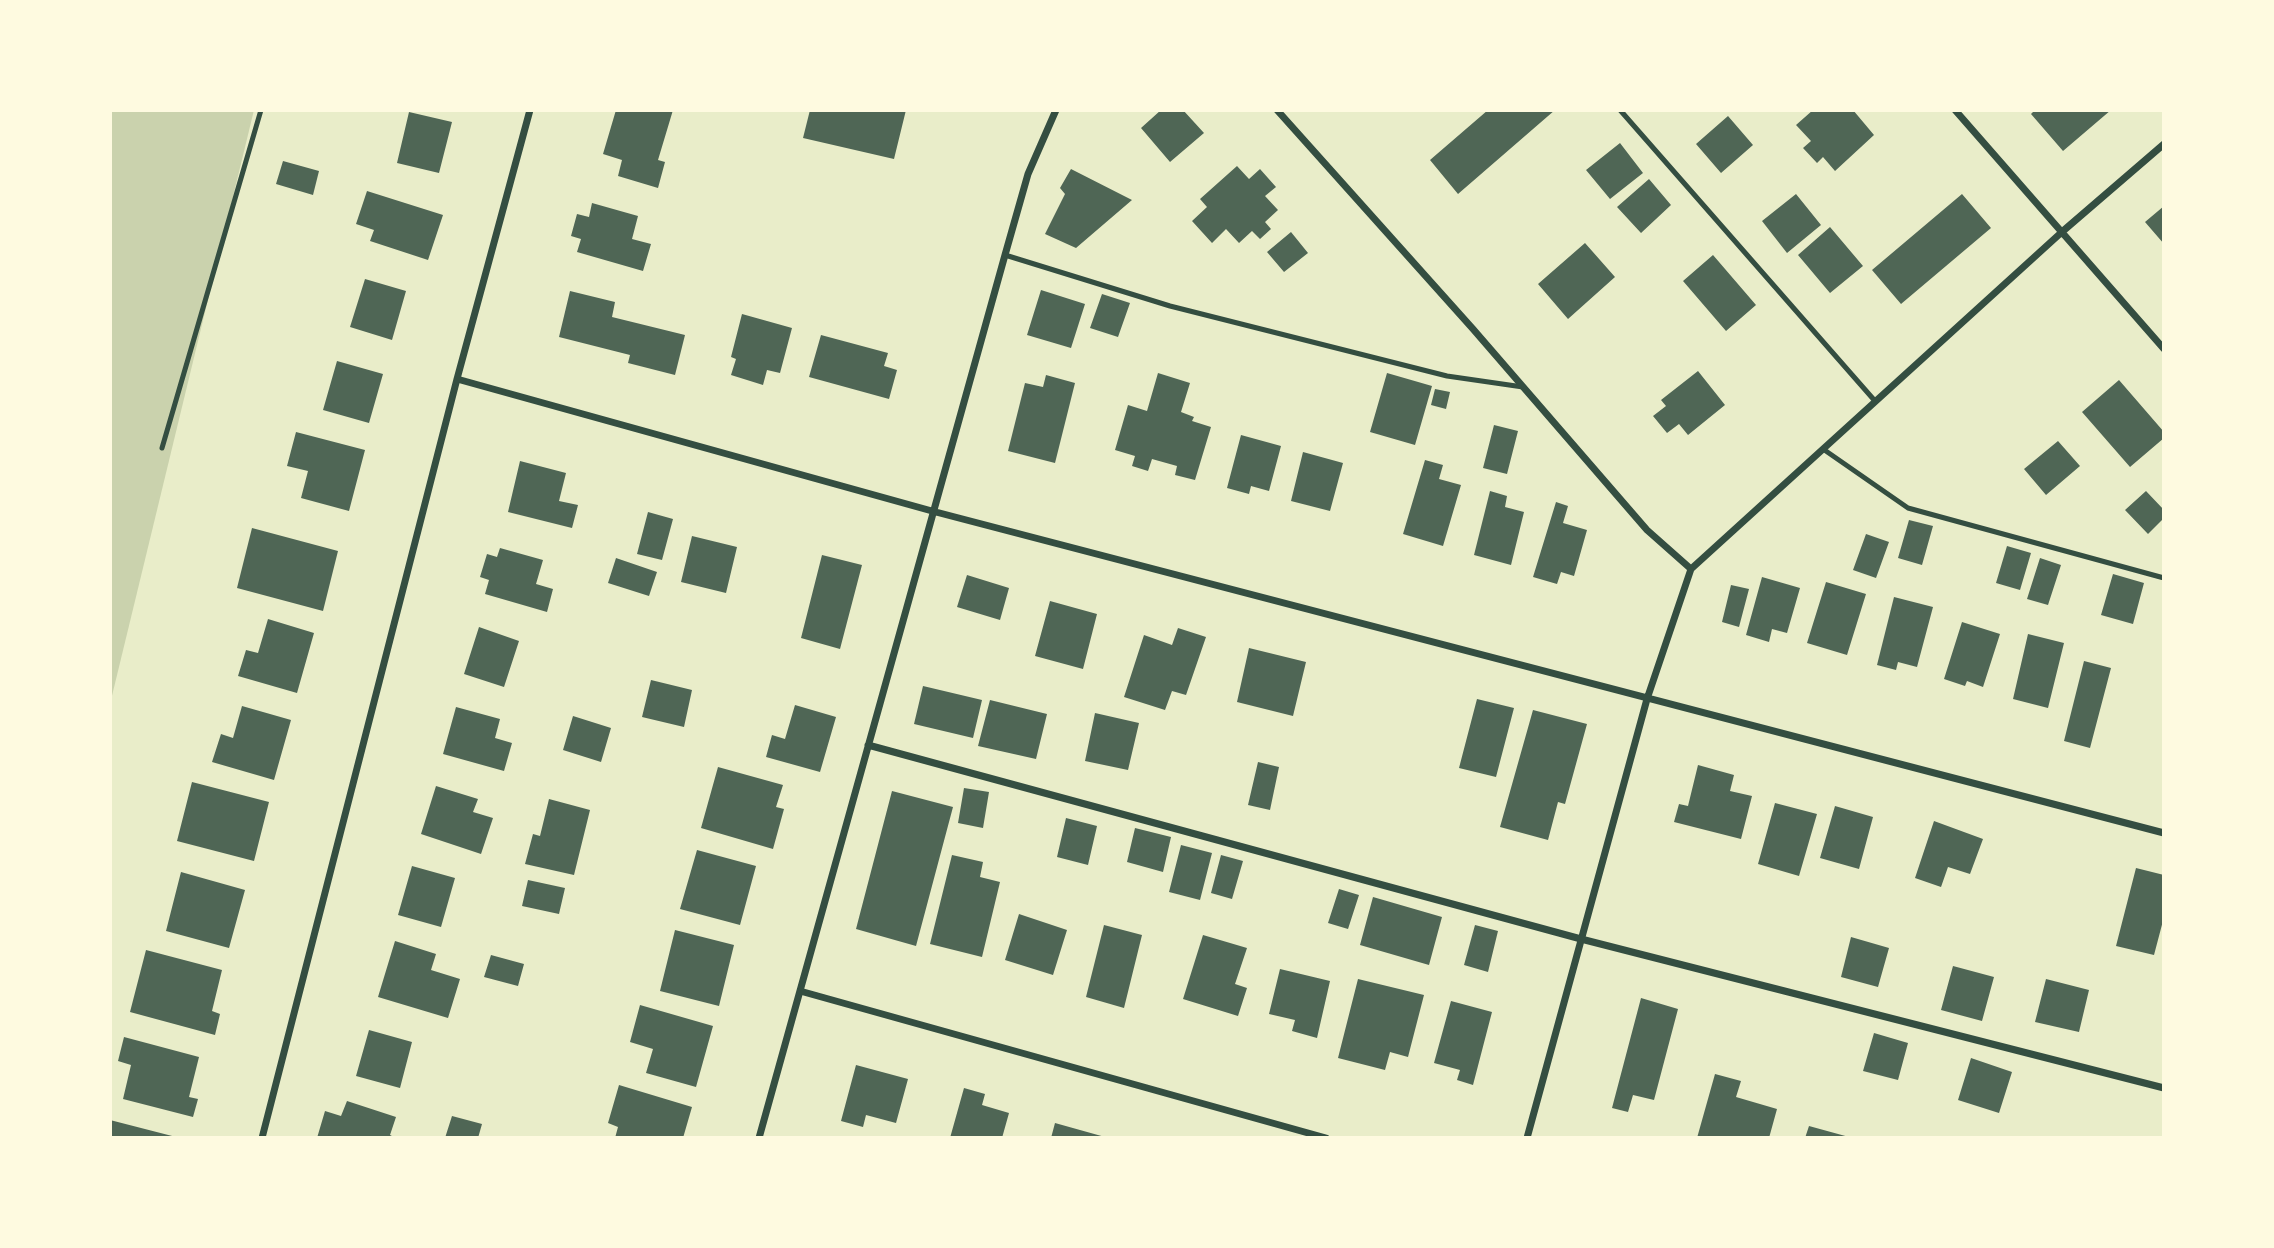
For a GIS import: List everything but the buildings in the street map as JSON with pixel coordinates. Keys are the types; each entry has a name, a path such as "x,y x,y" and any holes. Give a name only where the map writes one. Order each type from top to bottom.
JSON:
{"street":[{"path":"262,1138 457,379 530,110"},
{"path":"759,1138 1004,256 1028,174 1056,110"},
{"path":"1277,110 1647,530 1691,569"},
{"path":"1955,110 2164,349"},
{"path":"1527,1138 1647,699 1691,569 2063,231 2164,144"},
{"path":"457,379 932,511 2164,833"},
{"path":"868,745 1581,939 2164,1088"},
{"path":"800,991 1326,1138"}],"lane":[{"path":"162,448 261,110"},
{"path":"1620,110 1875,401"},
{"path":"1004,256 1170,306 1447,376 1523,387"},
{"path":"1823,449 1908,508 2164,578"}],"green space":[{"path":"110,110 254,110 110,704"}]}
